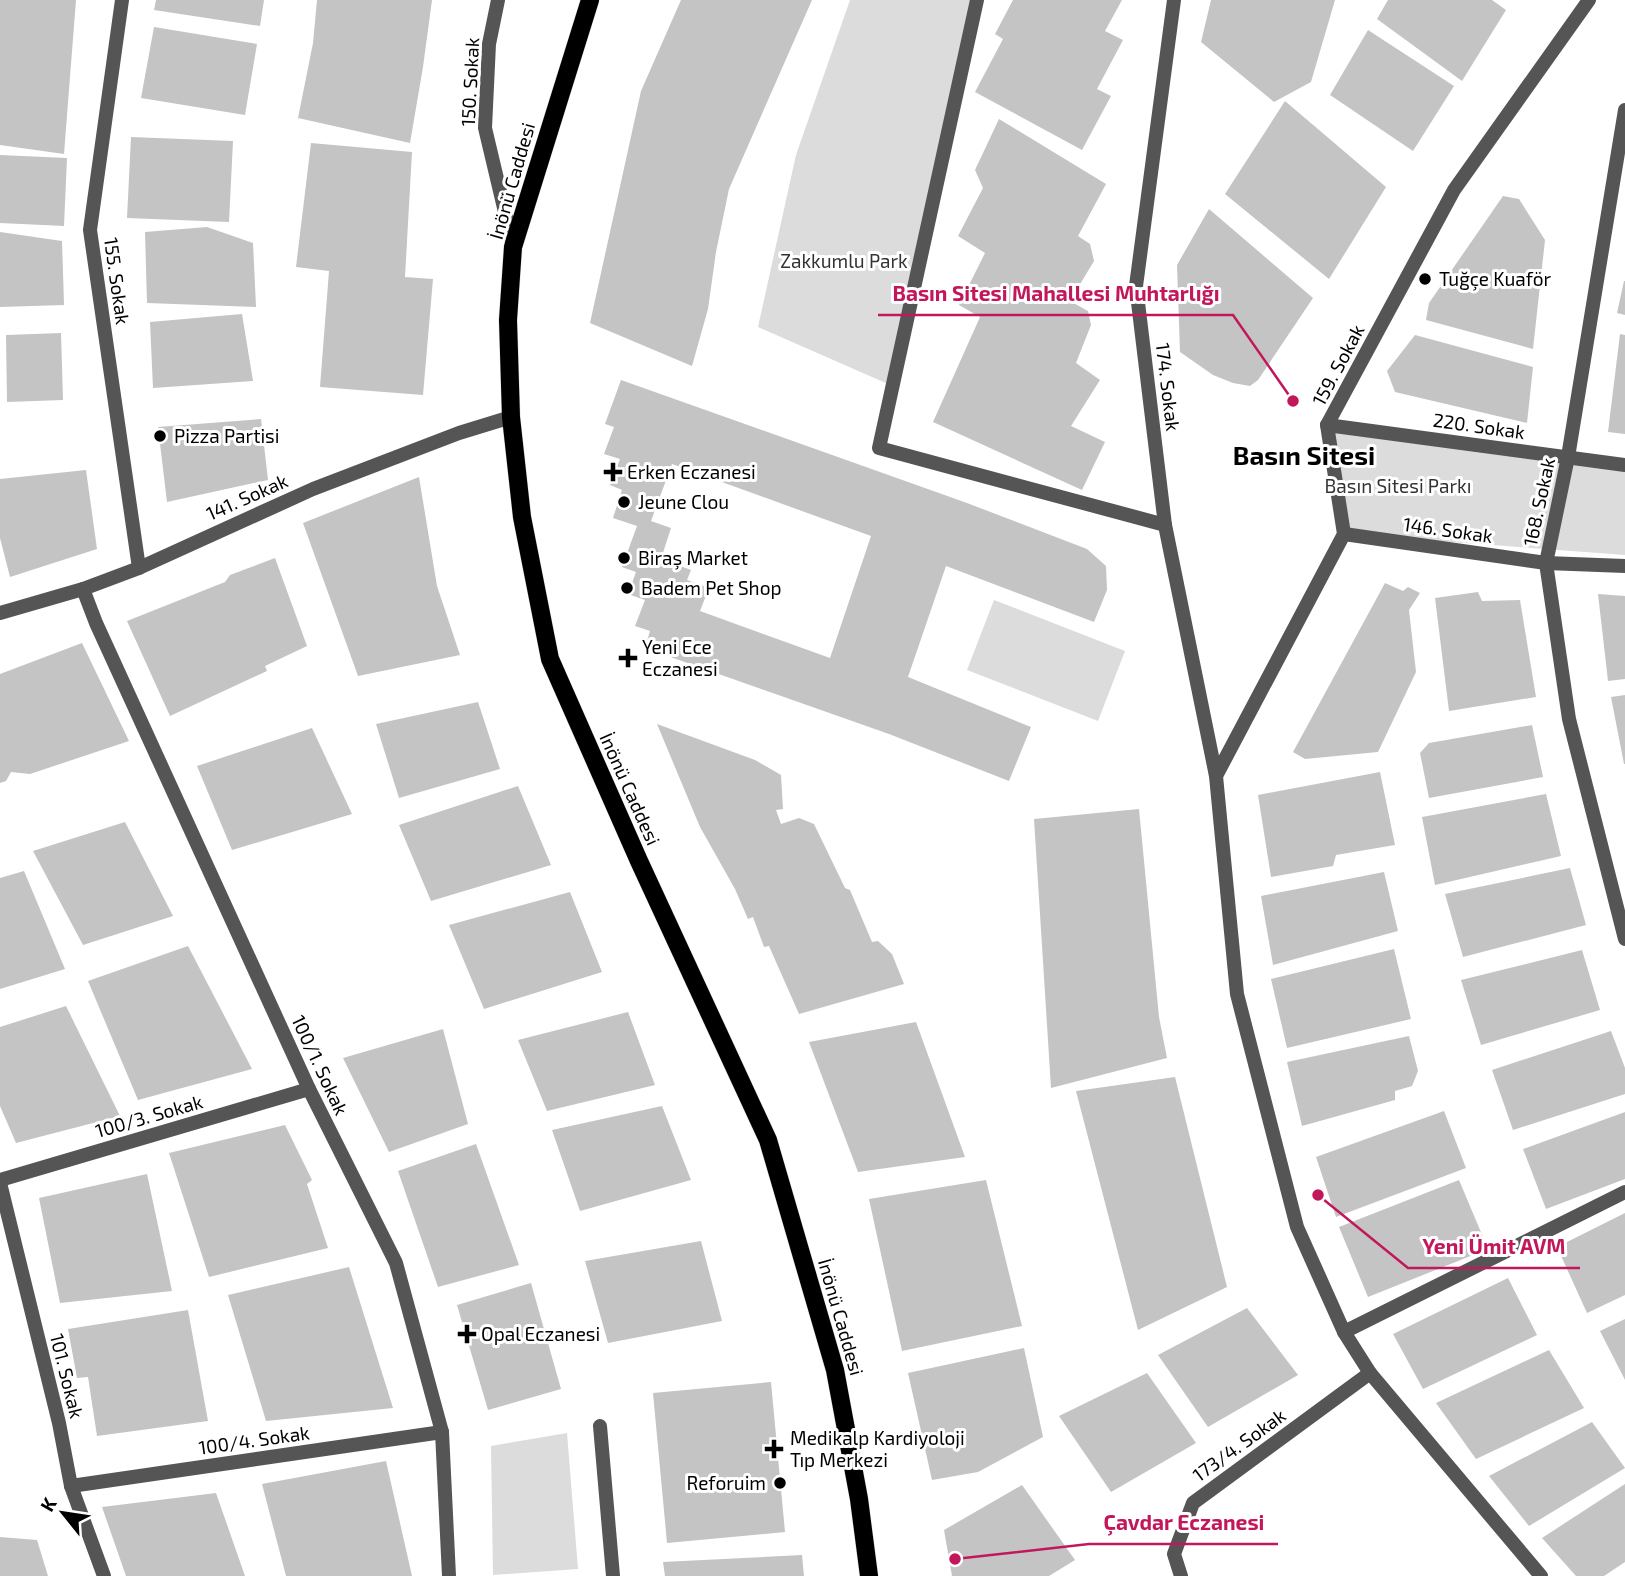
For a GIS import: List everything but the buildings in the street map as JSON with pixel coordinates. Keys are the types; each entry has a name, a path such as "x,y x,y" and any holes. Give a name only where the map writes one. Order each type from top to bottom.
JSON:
{"main road":[{"name":"İnönü Caddesi","path":"590,0 513,247 508,320 511,417 522,517 550,659 639,861 768,1140 835,1370 859,1499 869,1576"}],"street":[{"name":"155. Sokak","path":"122,0 90,230 139,568"},
{"name":"150. Sokak","path":"498,0 489,44 485,128 513,247"},
{"path":"977,0 879,448 1166,525"},
{"name":"174. Sokak","path":"1174,0 1136,286 1166,525 1216,776 1237,994 1297,1227 1344,1332 1370,1373 1541,1576"},
{"name":"159. Sokak","path":"1345,534 1328,425 1454,190 1589,0"},
{"name":"168. Sokak","path":"1625,110 1568,457 1546,563 1569,719 1625,939"},
{"name":"141. Sokak","path":"0,613 83,589 139,568 313,489 459,433 511,417"},
{"name":"220. Sokak","path":"1328,425 1625,465"},
{"path":"1216,776 1345,534"},
{"name":"146. Sokak","path":"1345,534 1546,563"},
{"path":"1546,563 1625,566"},
{"name":"100/1. Sokak","path":"83,589 96,623 309,1089 396,1264 442,1432 449,1576"},
{"name":"100/3. Sokak","path":"0,1182 309,1089"},
{"name":"101. Sokak","path":"0,1182 59,1423 71,1486 104,1576"},
{"path":"1344,1332 1625,1192"},
{"name":"173/4. Sokak","path":"1181,1576 1174,1554 1194,1503 1370,1373"},
{"path":"600,1426 613,1576"},
{"name":"100/4. Sokak","path":"71,1486 442,1432"}],"green space":[{"name":"Zakkumlu Park","path":"850,0 972,0 888,384 758,327 796,155"},
{"name":"Basın Sitesi Parkı","path":"1327,425 1625,465 1625,555 1344,534"},
{"path":"994,600 1125,651 1098,721 967,670"},
{"path":"567,1433 578,1569 493,1575 491,1446"}],"place":[{"name":"Tuğçe Kuaför","path":"1425,279"},
{"name":"Basın Sitesi Mahallesi Muhtarlığı","path":"1293,401"},
{"name":"Pizza Partisi","path":"160,436"},
{"name":"Erken Eczanesi","path":"613,472"},
{"name":"Jeune Clou","path":"624,502"},
{"name":"Biraş Market","path":"624,558"},
{"name":"Badem Pet Shop","path":"627,588"},
{"name":"Yeni Ece Eczanesi","path":"628,658"},
{"name":"Yeni Ümit AVM","path":"1318,1195"},
{"name":"Opal Eczanesi","path":"467,1334"},
{"name":"Medikalp Kardiyoloji Tıp Merkezi","path":"774,1449"},
{"name":"Reforuim","path":"780,1483"},
{"name":"Çavdar Eczanesi","path":"955,1559"}],"district":[{"name":"Basın Sitesi","path":"1304,456"}]}
